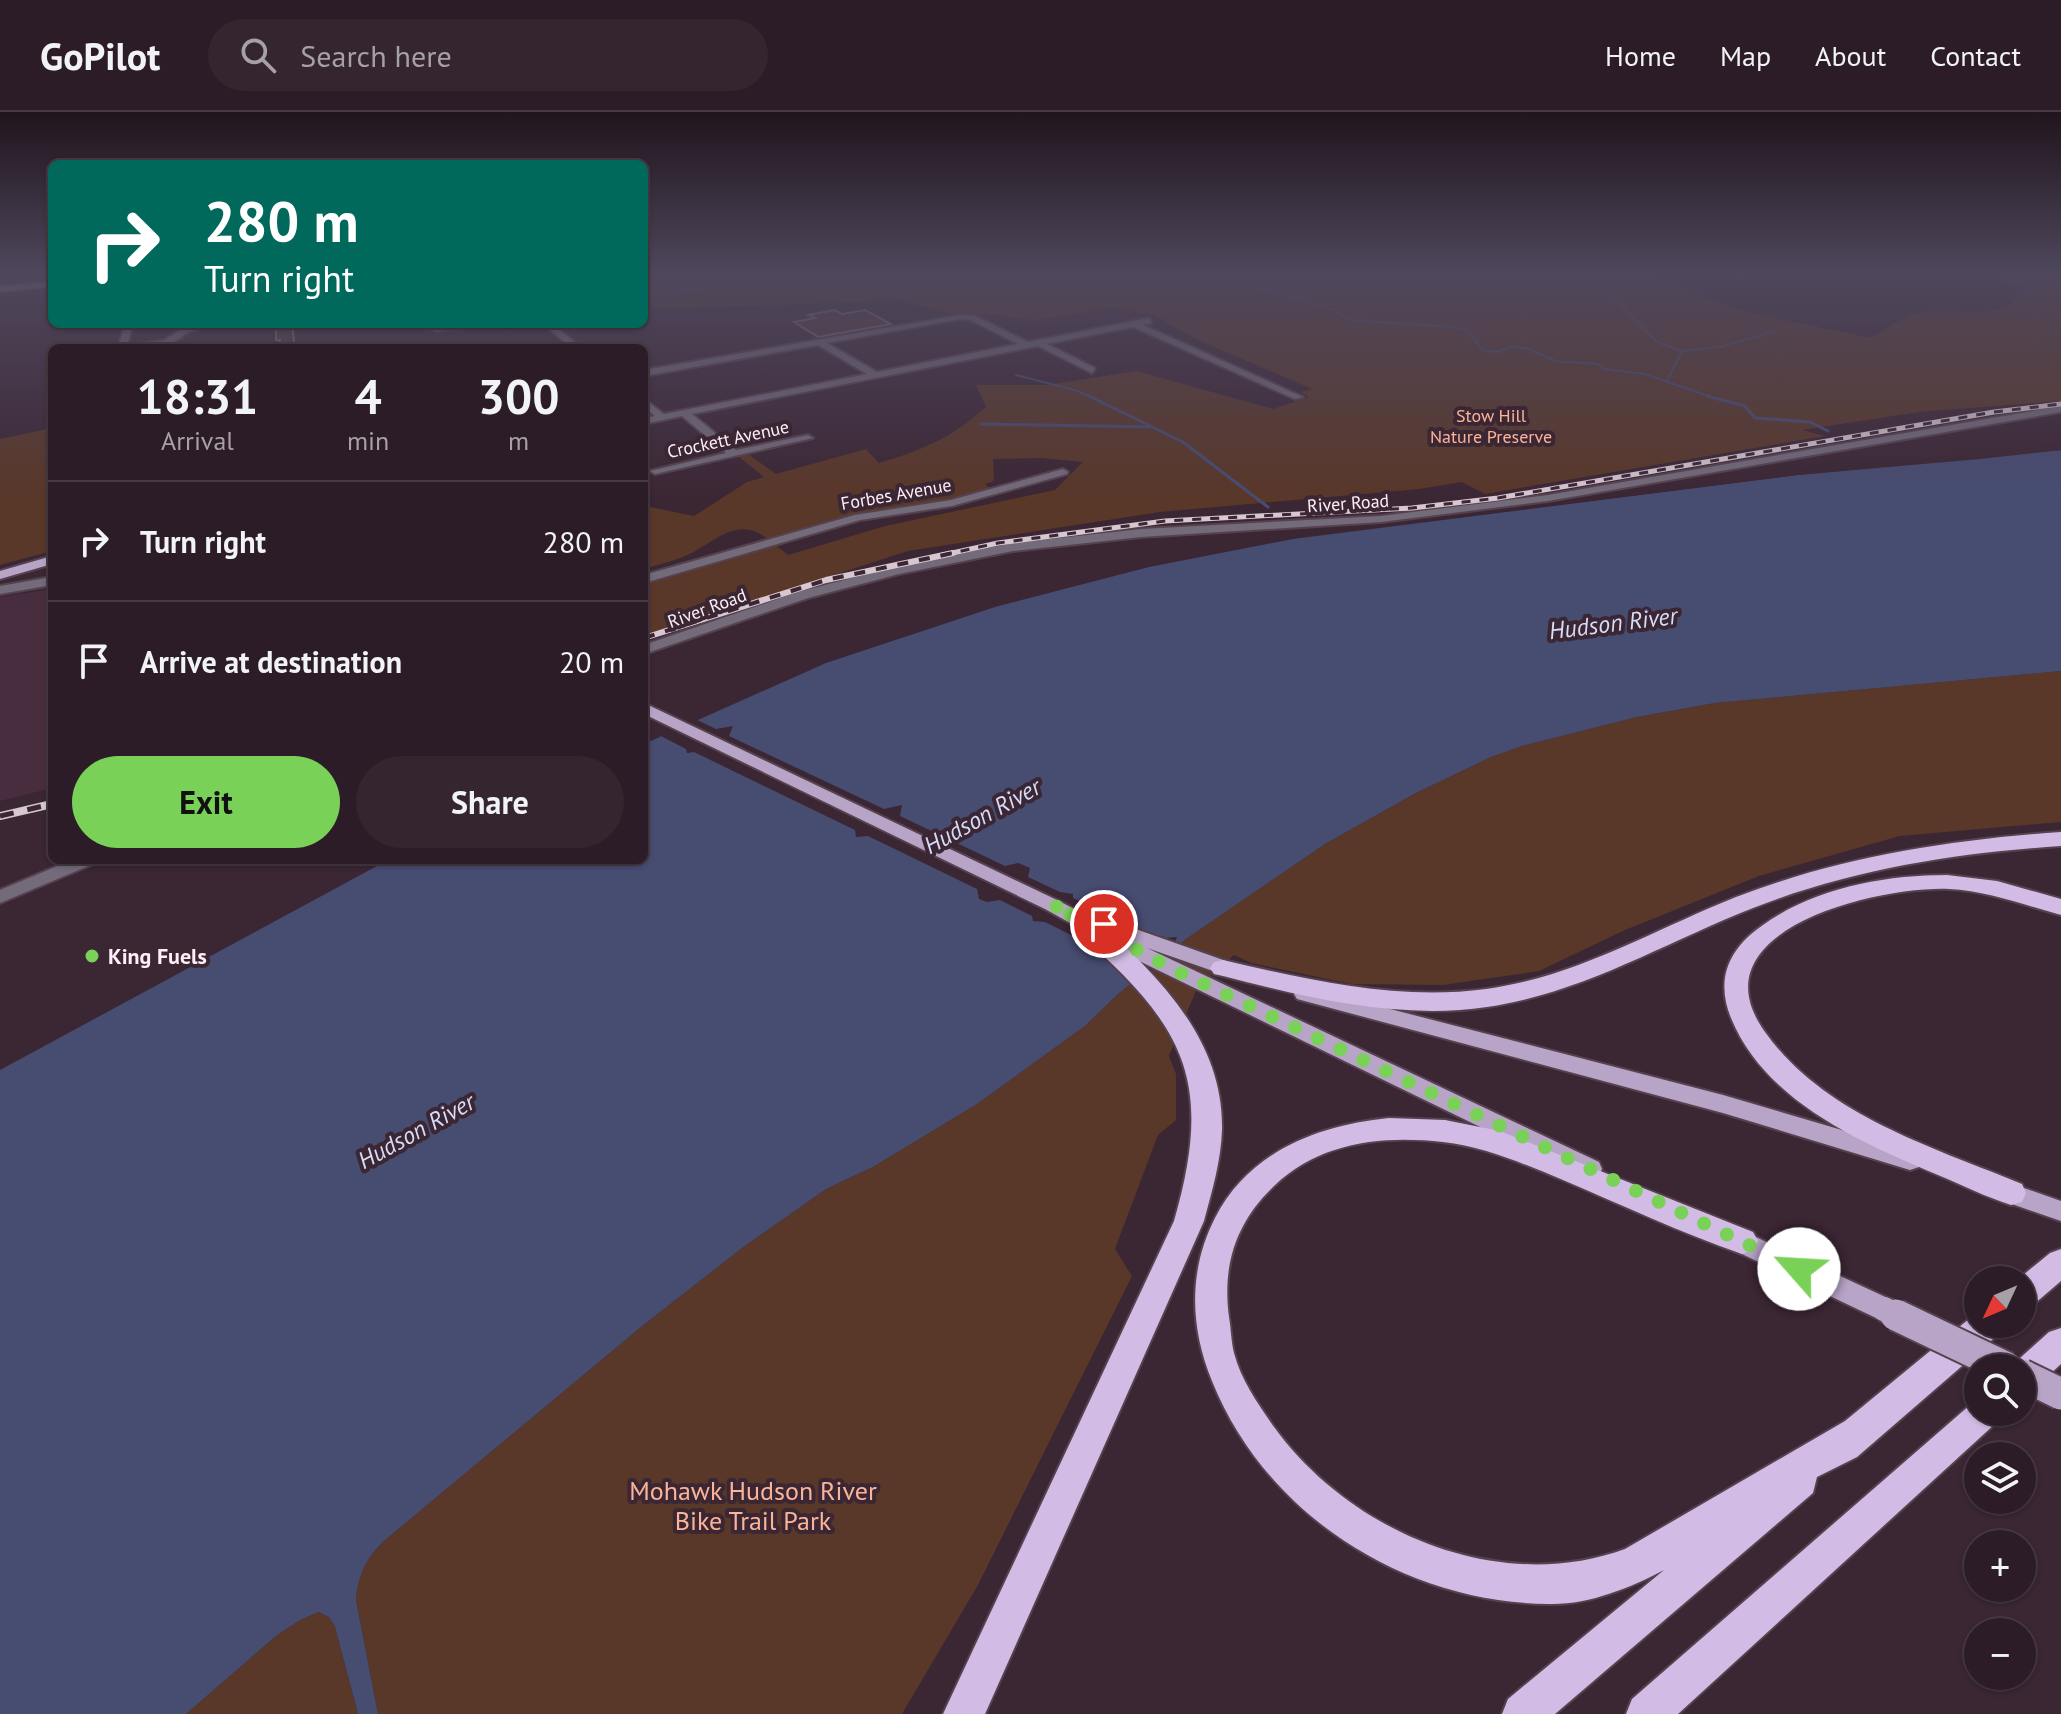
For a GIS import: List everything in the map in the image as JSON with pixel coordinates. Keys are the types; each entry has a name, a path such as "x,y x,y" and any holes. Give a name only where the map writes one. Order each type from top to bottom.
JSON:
{"highway":[{"path":"1223,968 1295,988 1421,1003 1515,995 1571,979 1753,899 1828,874 1940,850 2061,839"},
{"path":"2011,1193 1880,1135 1835,1111 1799,1085 1770,1058 1750,1031 1740,1013 1735,980 1743,954 1764,932 1819,906 1883,888 1953,882 2005,890 2061,907"},
{"path":"964,1714 1189,1221 1205,1165 1208,1114 1205,1088 1189,1043 1162,999 1121,956 1082,922"},
{"path":"1742,1241 1500,1142 1472,1134 1417,1127 1340,1136 1293,1155 1253,1186 1238,1205 1215,1251 1209,1312 1214,1344 1225,1377 1243,1414 1266,1449 1296,1481 1335,1514 1376,1540 1424,1563 1468,1577 1511,1584 1576,1582 1621,1571 1649,1558 1856,1434"},
{"path":"2036,1283 2061,1262"},
{"path":"1523,1714 1970,1338"},
{"path":"2036,1365 2061,1343"},
{"path":"1647,1714 1968,1426"}],"main road":[{"path":"0,575 48,564"},
{"path":"648,710 1052,905 1300,1030 1978,1354"},
{"path":"1052,905 1223,968"},
{"path":"1295,988 1778,1119 2061,1211"},
{"path":"2036,1383 2061,1394"}],"street":[{"path":"648,372 781,349"},
{"path":"831,349 874,374"},
{"path":"648,420 1006,349"},
{"path":"1050,349 1092,370"},
{"path":"1190,349 1298,397"},
{"path":"648,405 663,418"},
{"name":"River Road","path":"648,649 803,595 898,570 1013,547 1141,533 1381,519 1548,498 2061,409"},
{"path":"684,413 734,454"},
{"name":"Crockett Avenue","path":"655,471 808,438"},
{"name":"Forbes Avenue","path":"648,578 859,517 952,503 1063,472"},
{"path":"0,590 48,582"},
{"path":"0,897 78,864"}],"shaded area":[{"path":"48,590 48,789 0,801 0,597"}],"green space":[{"name":"Stow Hill Nature Preserve","path":"1219,349 2061,349 2061,401 1919,412 1802,430 1825,436 1485,494 1462,482 1419,489 1160,512 908,551 648,636 648,581 774,544 788,555 885,526 1055,490 1083,462 1041,458 993,459 994,481 985,484 990,488 769,540 749,530 730,532 688,555 648,568 648,496 650,507 694,516 747,482 764,477 738,456 748,454 776,474 866,449 879,463 936,442 973,418 986,407 976,385 1046,385 1137,371 1273,409 1309,397 1301,392 1312,389"},
{"path":"48,429 48,552 0,565 0,439"},
{"name":"Mohawk Hudson River Bike Trail Park","path":"2061,671 2061,822 1900,836 1759,876 1625,930 1539,971 1443,985 1351,984 1251,963 1234,955 1197,988 1169,1056 1176,1074 1176,1120 1158,1135 1115,1249 1132,1276 978,1585 902,1714 378,1714 356,1600 364,1568 384,1541 641,1327 742,1248 826,1189 873,1167 977,1104 1085,1026 1118,994 1186,939 1325,844 1414,794 1491,757 1522,746 1637,717 1715,703"},
{"path":"319,1612 330,1618 335,1627 358,1714 186,1714 276,1636"}],"water":[{"name":"Hudson River","path":"2061,450 2061,671 1715,703 1637,717 1522,746 1491,757 1414,794 1325,844 1186,939 1118,994 1085,1026 977,1104 873,1167 826,1189 742,1248 641,1327 384,1541 364,1568 356,1600 378,1714 358,1714 335,1627 330,1618 319,1612 276,1636 186,1714 0,1714 0,1070 381,864 648,864 648,742 826,663 995,607 1149,567 1293,539 1798,475"}],"pier":[{"path":"2061,446 2061,450 1798,475 1423,522 1419,519 1798,471"},
{"path":"693,718 716,729 733,726 729,736 884,809 902,805 900,816 1005,866 1018,863 1030,868 1028,877 1060,892 1073,894 1073,898 1135,928 1164,938 1177,937 1175,942 1184,945 1149,973 1095,946 1083,946 1083,941 1045,922 1033,921 1032,916 1000,900 987,902 979,899 977,889 868,836 856,837 855,830 694,752 687,753 686,749 657,734"}],"waterway":[{"path":"1481,349 1498,352 1506,349"},
{"path":"1529,349 1555,361 1598,364 1604,369 1645,374 1712,397"},
{"path":"1676,349 1682,351"},
{"path":"1682,351 1703,349"},
{"path":"1667,381 1682,351"},
{"path":"1016,375 1078,391 1093,398"},
{"path":"1089,396 1183,442 1268,507"},
{"path":"1707,396 1712,397"},
{"path":"1712,397 1745,406 1755,418 1810,422 1828,431"},
{"path":"981,424 1151,427"}],"railway":[{"path":"943,555 998,543 1165,521 1412,508 1498,498 1994,412 2061,404"},
{"path":"648,637 826,580 953,553"},
{"path":"0,816 48,805"}],"place":[{"name":"King Fuels","path":"92,956"}],"route":[{"path":"1104,924 1052,905 1179,972 1799,1269"}]}
